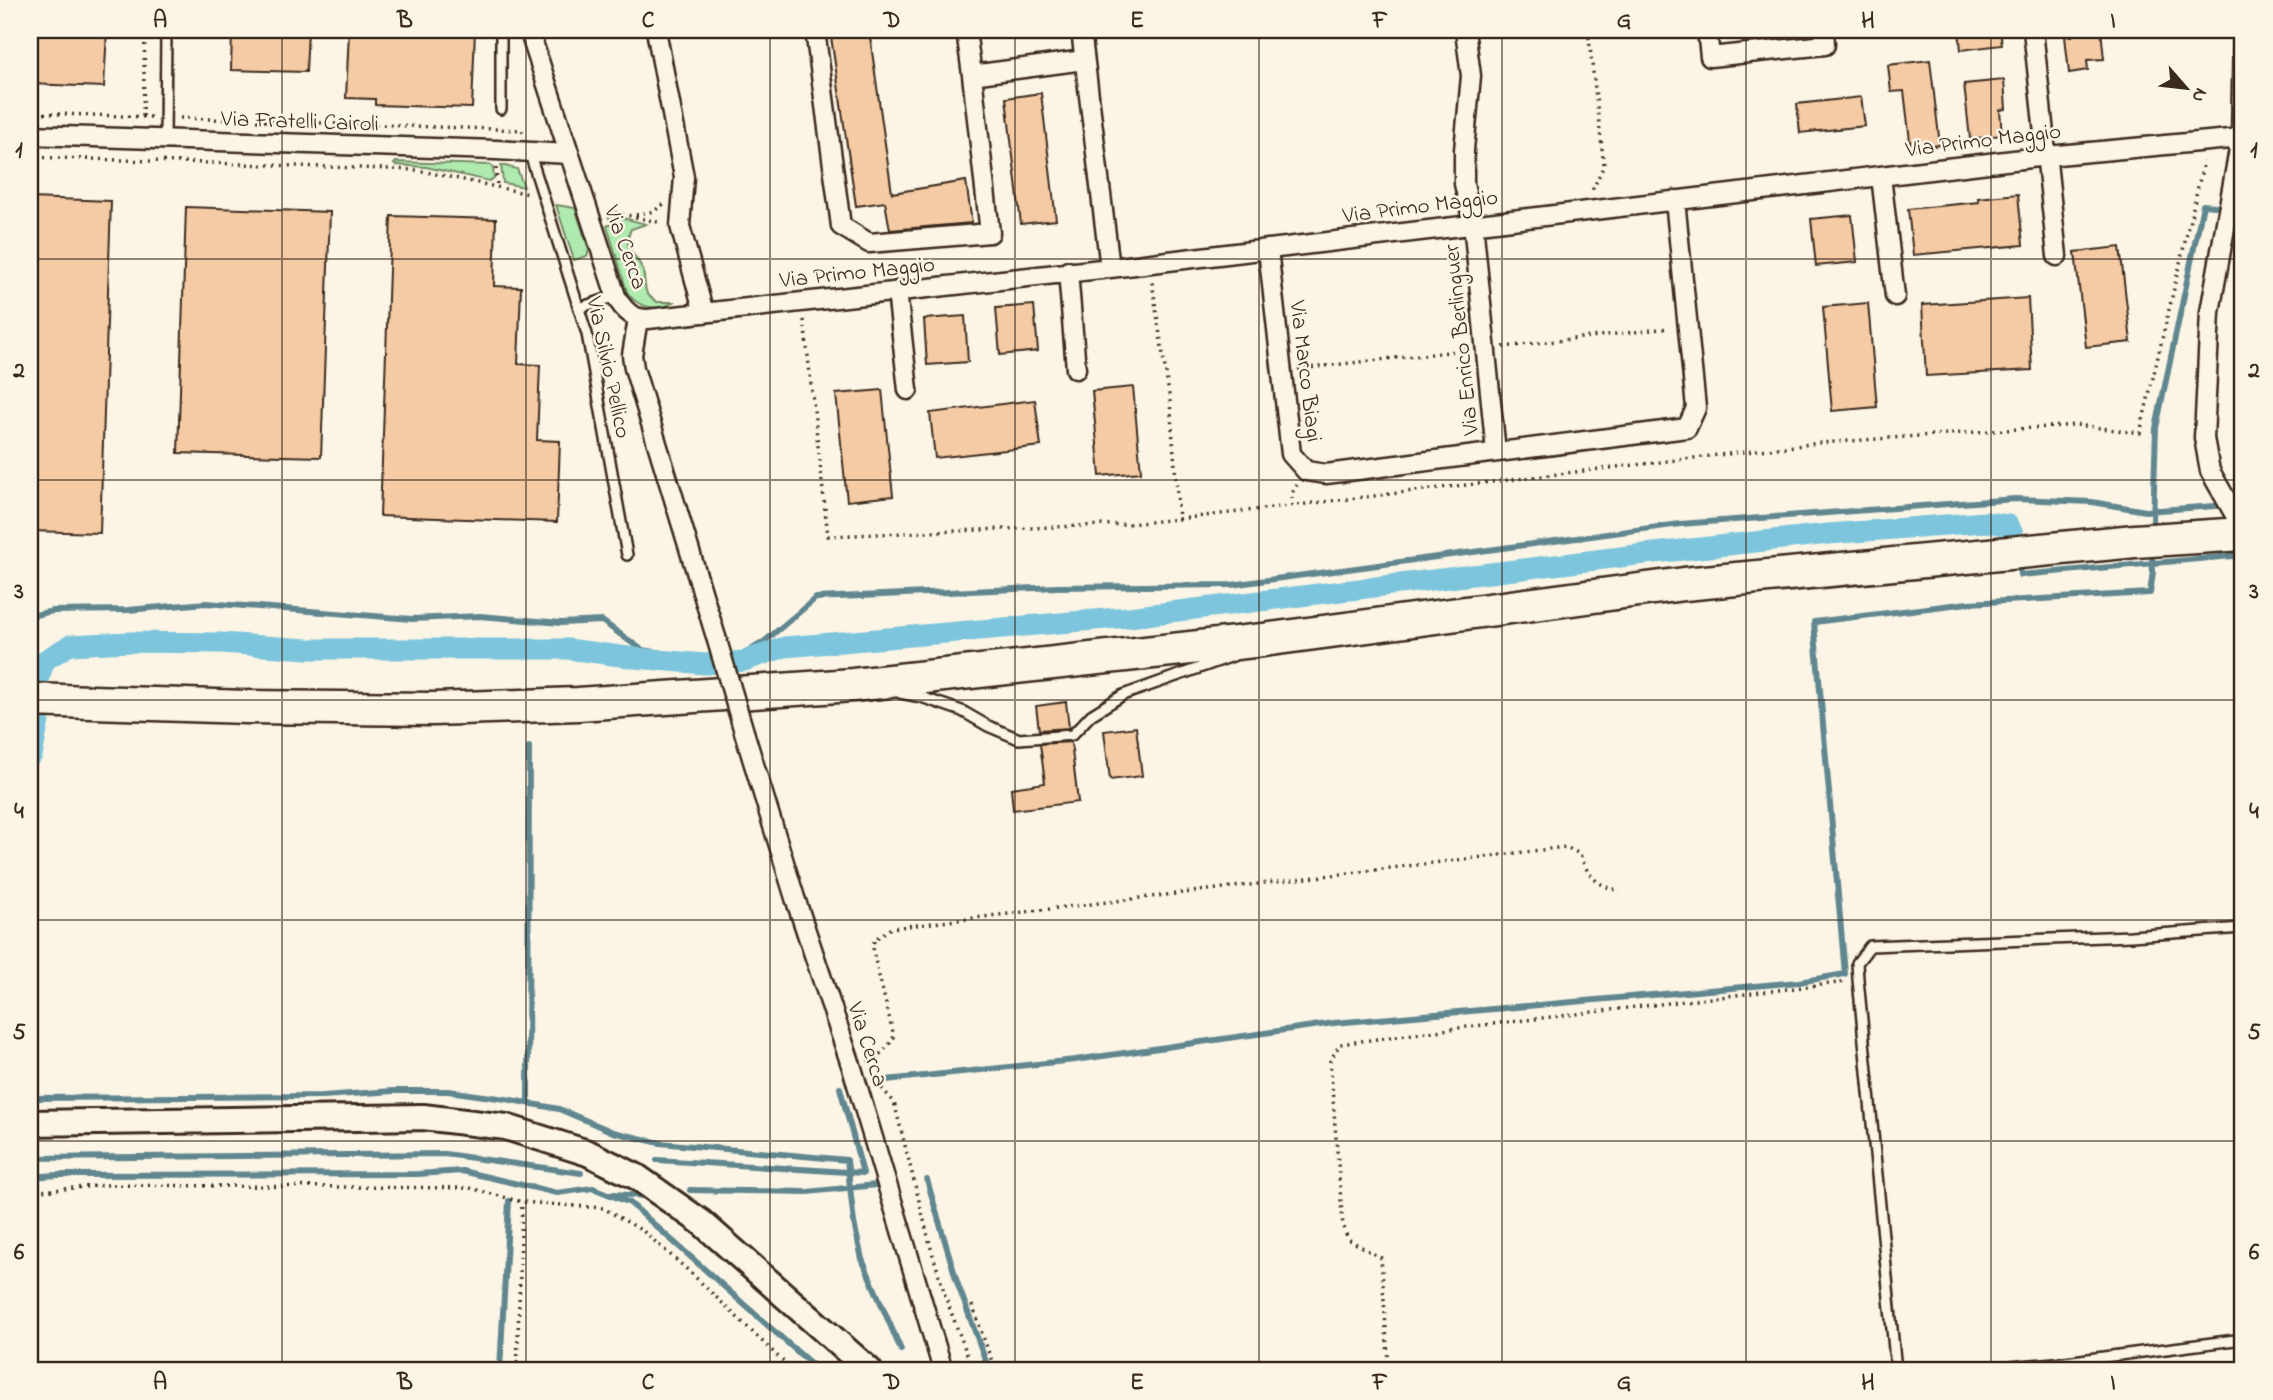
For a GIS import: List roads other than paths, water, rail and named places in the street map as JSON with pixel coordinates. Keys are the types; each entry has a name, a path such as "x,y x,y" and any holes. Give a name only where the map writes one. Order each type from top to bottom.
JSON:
{"highway":[{"path":"30,700 247,707 433,709 578,704 853,685 1264,640 1684,584 2243,532"}],"main road":[{"path":"30,1123 423,1117 506,1127 589,1153 637,1177 701,1222 869,1370"}],"street":[{"name":"Via Cerca","path":"529,30 616,296 627,312 638,319 632,355 634,368 795,898 852,1068 943,1370"},
{"path":"656,30 684,177 680,226 704,313"},
{"path":"815,30 841,226 869,243 990,233 966,30"},
{"path":"1081,30 1110,268"},
{"name":"Via Enrico Berlinguer","path":"1465,30 1471,76 1464,150 1464,184 1473,223 1496,452"},
{"path":"1707,30 1710,57 1825,45 1824,30"},
{"path":"2033,30 2057,256"},
{"path":"2243,30 2241,138 2210,312 2204,438 2210,471 2243,532"},
{"path":"972,75 1084,60"},
{"name":"Via Fratelli Cairoli","path":"30,135 569,154"},
{"name":"Via Primo Maggio","path":"638,319 1110,268 2047,156 2241,138"},
{"path":"1881,176 1895,296"},
{"path":"1496,452 1687,428 1696,408 1675,200"},
{"name":"Via Marco Biagi","path":"1268,249 1291,454 1306,471 1326,474 1496,452"},
{"path":"1068,271 1076,369"},
{"path":"897,291 908,390"}],"lane":[{"path":"165,140 166,30"},
{"path":"501,30 501,109"},
{"name":"Via Silvio Pellico","path":"529,151 587,334 627,555"},
{"path":"579,308 616,296"},
{"path":"853,685 921,697 962,711 1019,739 1072,735 1091,715 1123,695 1225,660 1264,640"},
{"path":"1896,1370 1857,963 1870,946 2131,936 2243,928"},
{"path":"1977,1370 2064,1362 2243,1339"}],"waterway":[{"path":"2153,521 2156,428 2203,205 2215,206"},
{"path":"30,616 53,611 128,610 206,603 412,619 480,616 561,623 602,621 642,650 698,658 743,655 765,641 816,598 1057,587 1231,585 1680,524 2015,499 2092,502 2146,511 2243,504"},
{"path":"37,683 45,660 70,645 129,642 221,643 307,649 568,649 705,664 744,661 785,647 1129,617 1828,534 1985,522 2008,525 2013,533"},
{"path":"886,1080 1075,1060 1334,1023 1799,982 1845,974 1814,622 1968,603 2150,593 2152,554"},
{"path":"2019,567 2020,575 2243,555"},
{"path":"30,756 39,721"},
{"path":"528,1103 529,747"},
{"path":"657,1160 863,1173 840,1088"},
{"path":"30,1098 323,1096 393,1091 448,1091 559,1109 613,1132 660,1143 847,1160 854,1223 862,1259 901,1350"},
{"path":"30,1158 445,1154 581,1173"},
{"path":"30,1177 418,1174 462,1171 557,1193 593,1188 630,1203 818,1370"},
{"path":"927,1180 957,1282 989,1370"},
{"path":"690,1190 807,1192 876,1185"},
{"path":"614,1194 644,1196"},
{"path":"500,1370 509,1201"}]}
